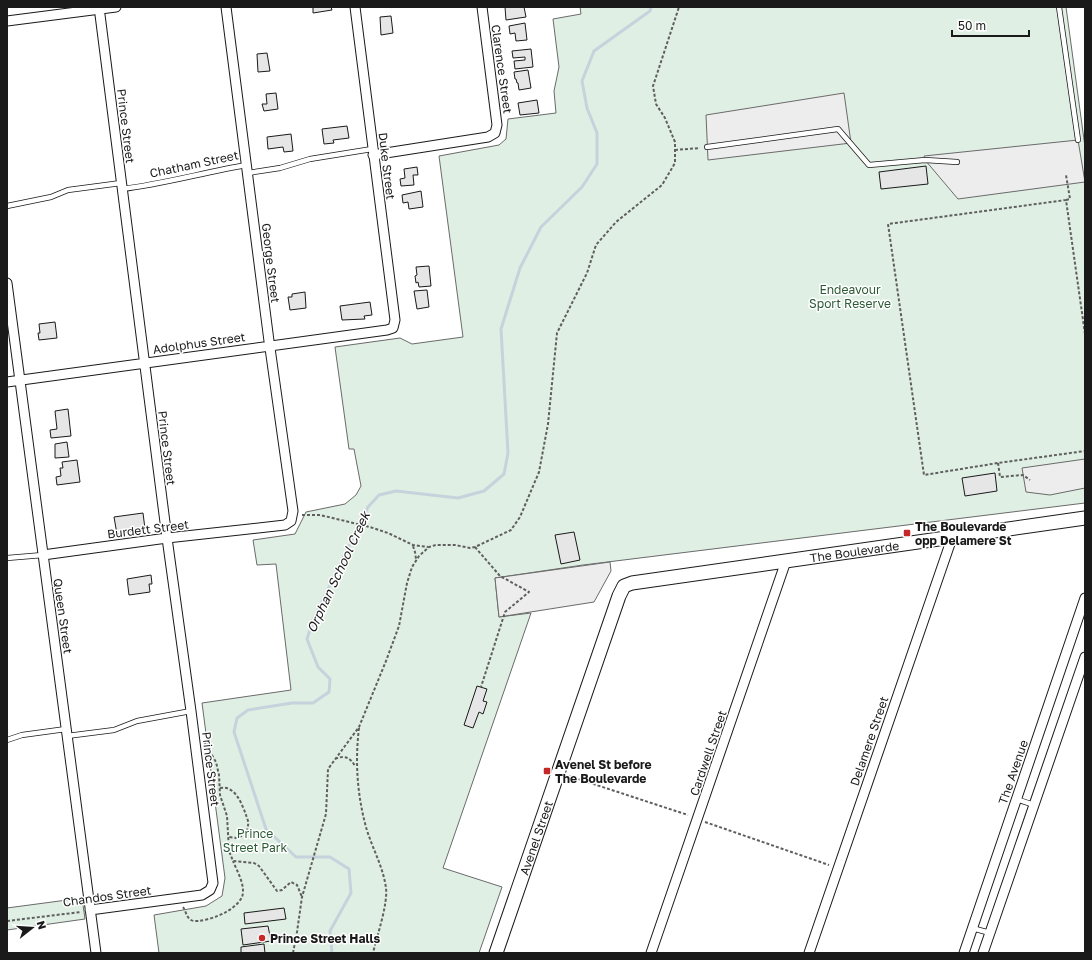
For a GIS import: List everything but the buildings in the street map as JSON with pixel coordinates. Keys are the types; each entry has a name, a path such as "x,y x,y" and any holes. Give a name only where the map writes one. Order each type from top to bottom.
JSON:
{"street":[{"path":"7,21 116,7"},
{"name":"George Street","path":"226,7 292,517"},
{"name":"Duke Street","path":"355,7 395,320 393,328"},
{"name":"Clarence Street","path":"482,7 497,125 495,133"},
{"name":"Prince Street","path":"100,8 167,538 192,711 214,883 210,890"},
{"name":"Chatham Street","path":"373,152 488,137 495,133"},
{"name":"Queen Street","path":"7,283 96,953"},
{"name":"Adolphus Street","path":"7,382 388,330 393,328"},
{"name":"Burdett Street","path":"43,555 167,538 285,525 292,517"},
{"name":"The Boulevarde","path":"624,586 632,583 1085,518"},
{"name":"Delamere Street","path":"809,953 952,538"},
{"name":"Cardwell Street","path":"651,953 786,561"},
{"name":"Avenel Street","path":"496,953 619,596 624,586"},
{"name":"The Avenue","path":"964,953 1085,598"},
{"path":"984,953 1085,657"},
{"name":"Chandos Street","path":"90,910 202,895 210,890"}],"lane":[{"path":"1059,7 1078,140"},
{"path":"707,147 838,129 869,165 925,160 957,162"},
{"name":"Chatham Street","path":"7,206 51,198 68,190 153,185 213,171 280,168 310,159 373,152"},
{"name":"Burdett Street","path":"7,558 43,555"},
{"path":"7,740 22,735 114,730 137,721 192,711"},
{"path":"1016,799 1034,805"},
{"path":"972,928 990,933"}],"path":[{"path":"292,517 320,515 335,518 388,533 413,546 429,547 436,545 455,545 470,548 475,547 511,530 520,517 539,472 548,424 557,333 587,273 596,245 616,222 662,185 675,163 675,142 665,118 656,104 653,86 679,7"},
{"path":"675,150 707,147"},
{"path":"1066,175 1070,199 888,224 924,475 1085,451"},
{"path":"1066,200 1085,334"},
{"path":"998,463 1000,477 1023,475 1030,480"},
{"path":"413,546 416,560"},
{"path":"293,953 302,897 326,814 328,769 333,760 359,726 399,626 407,583 412,567 419,556 429,547"},
{"path":"475,547 500,576 529,592 505,612 481,687"},
{"path":"359,726 356,768 359,794 366,828 381,867 386,889 383,914 373,953"},
{"path":"196,742 204,742 216,762 219,774 220,795 227,816 229,851 233,861 254,863 259,866 277,891 282,890 291,882 297,885 302,897"},
{"path":"333,760 345,756 349,758 356,768"},
{"path":"558,772 698,818 707,824 838,868"},
{"path":"220,788 225,787 230,789 238,798 243,806 249,824 246,834 237,838 229,837"},
{"name":"Chandos Street","path":"7,921 90,910"}],"green space":[{"name":"Endeavour Sport Reserve","path":"580,7 1066,7 1085,147 1085,503 583,565 495,578 499,617 531,613 443,868 502,887 479,953 159,953 154,915 206,906 222,896 225,878 202,703 291,690 276,564 257,565 253,540 295,534 306,512 345,504 356,495 361,486 354,449 349,449 335,347 400,338 412,344 463,337 439,156 499,145 506,139 508,119 556,113 554,91 559,67 553,19 581,14"},
{"path":"82,898 85,919 7,930 7,908"}],"shaded area":[{"path":"844,93 851,143 708,160 706,115"},
{"path":"1078,140 1085,182 958,199 925,160 924,156"},
{"path":"1085,459 1085,488 1050,495 1026,492 1022,468"},
{"path":"610,562 611,571 594,602 499,617 495,578"}],"waterway":[{"name":"Orphan School Creek","path":"332,953 330,931 351,893 349,869 330,857 296,857 266,829 234,732 237,718 248,710 292,703 313,703 329,692 330,679 318,667 307,639 313,620 368,507 379,495 396,491 458,498 484,491 504,474 508,453 501,329 520,268 541,227 582,187 597,164 597,133 587,108 582,81 594,51 650,11 651,7"}],"place":[{"name":"The Boulevarde opp Delamere St","path":"907,533"},
{"name":"Avenel St before The Boulevarde","path":"547,771"},
{"name":"Prince Street Halls","path":"262,938"}],"park label":[{"name":"Prince Street Park","path":"255,840"}]}
